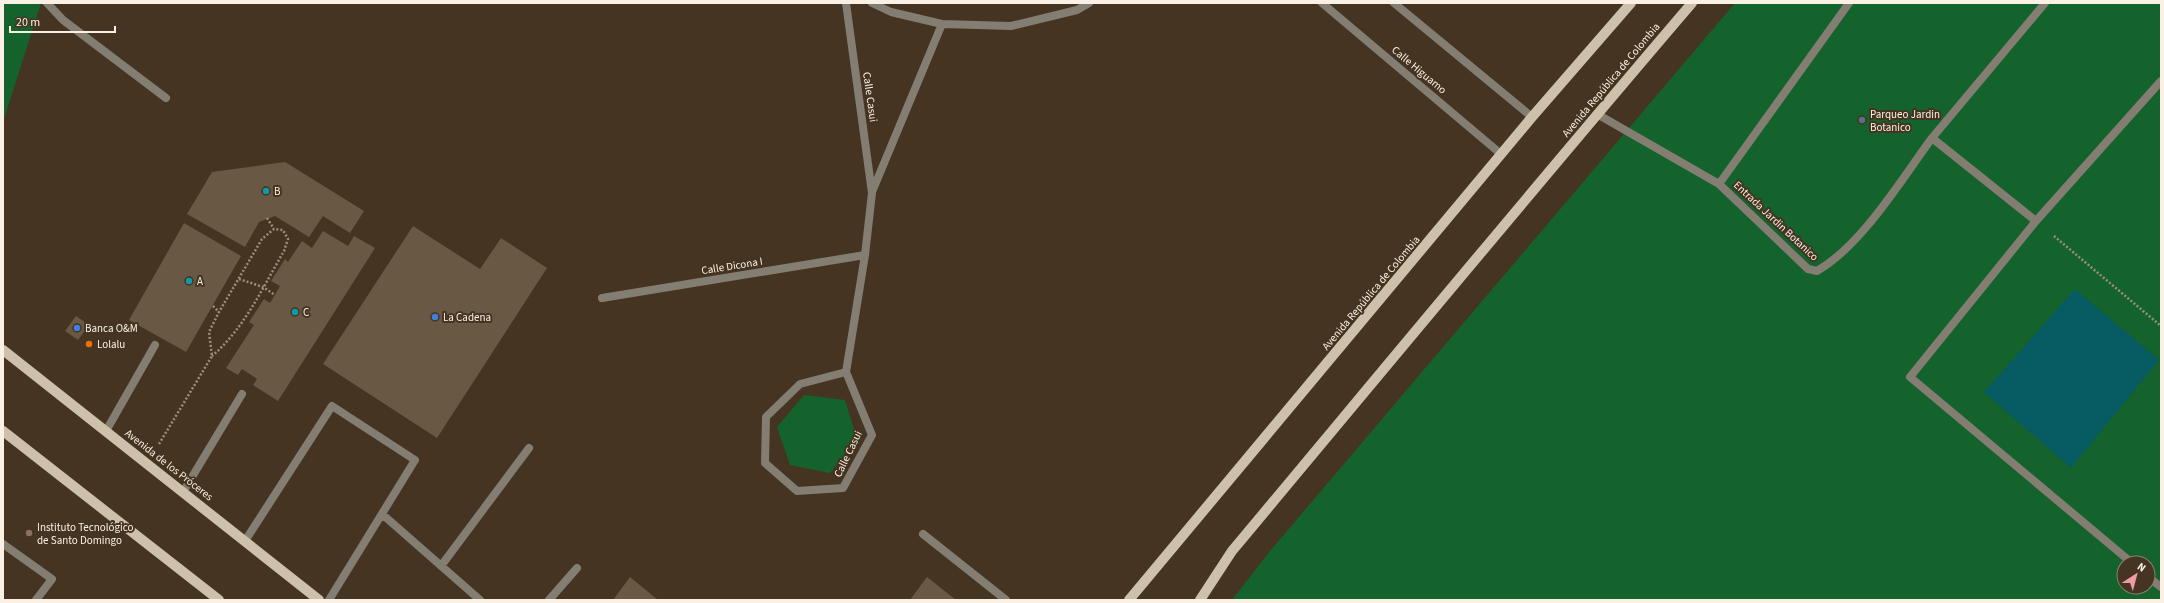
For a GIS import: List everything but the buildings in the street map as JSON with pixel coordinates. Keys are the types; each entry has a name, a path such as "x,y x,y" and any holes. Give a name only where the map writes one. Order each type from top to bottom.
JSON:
{"main road":[{"name":"Avenida República de Colombia","path":"1130,600 1532,117 1631,3"},
{"name":"Avenida República de Colombia","path":"1200,600 1232,551 1597,114 1692,3"},
{"name":"Avenida de los Próceres","path":"3,350 148,463 319,600"},
{"path":"3,431 219,600"}],"street":[{"path":"47,3 63,20 166,98"},
{"name":"Calle Casui","path":"846,3 872,193 865,255 846,372 872,435 843,488 797,491 765,463 766,417 800,384 846,372"},
{"path":"872,3 891,12 942,24 1011,26 1077,10 1089,3"},
{"name":"Calle Higuamo","path":"1322,3 1501,154"},
{"path":"1394,3 1532,117"},
{"path":"1719,184 1849,3"},
{"path":"2036,221 1932,138 2045,3"},
{"name":"Calle Casui","path":"872,193 942,24"},
{"path":"2122,555 1910,377 2036,221 2161,81"},
{"name":"Entrada Jardin Botanico","path":"1597,114 1719,184 1808,269 1817,271 1829,264 1846,248 1877,214 1932,138"},
{"name":"Calle Dicona I","path":"602,298 865,255"},
{"path":"106,430 155,345"},
{"path":"183,492 242,394"},
{"path":"245,541 332,406 415,460 329,600"},
{"path":"441,566 529,448"},
{"path":"382,514 480,600"},
{"path":"923,534 1006,600"},
{"path":"3,544 52,579 36,600"},
{"path":"549,600 578,568"}],"path":[{"path":"267,218 274,229"},
{"path":"2036,221 2161,326"},
{"path":"148,463 212,356 223,347 238,328 284,252 288,239 283,230 274,229 262,239 219,312 210,332 212,356"},
{"path":"239,279 263,287 275,295"},
{"path":"213,306 219,312"}],"green space":[{"path":"3,3 41,3 3,122"},
{"path":"1735,3 2161,3 2161,600 1232,600 1270,551"},
{"path":"804,395 845,400 857,439 830,473 790,465 777,427"}],"water":[{"path":"2075,289 2159,360 2071,468 1984,392"}],"place":[{"name":"Parqueo Jardin Botanico","path":"1862,120"},
{"name":"B","path":"266,191"},
{"name":"A","path":"189,281"},
{"name":"C","path":"295,312"},
{"name":"La Cadena","path":"435,317"},
{"name":"Banca O&M","path":"77,328"},
{"name":"Lolalu","path":"89,344"},
{"name":"Instituto Tecnológico de Santo Domingo","path":"29,533"}]}
